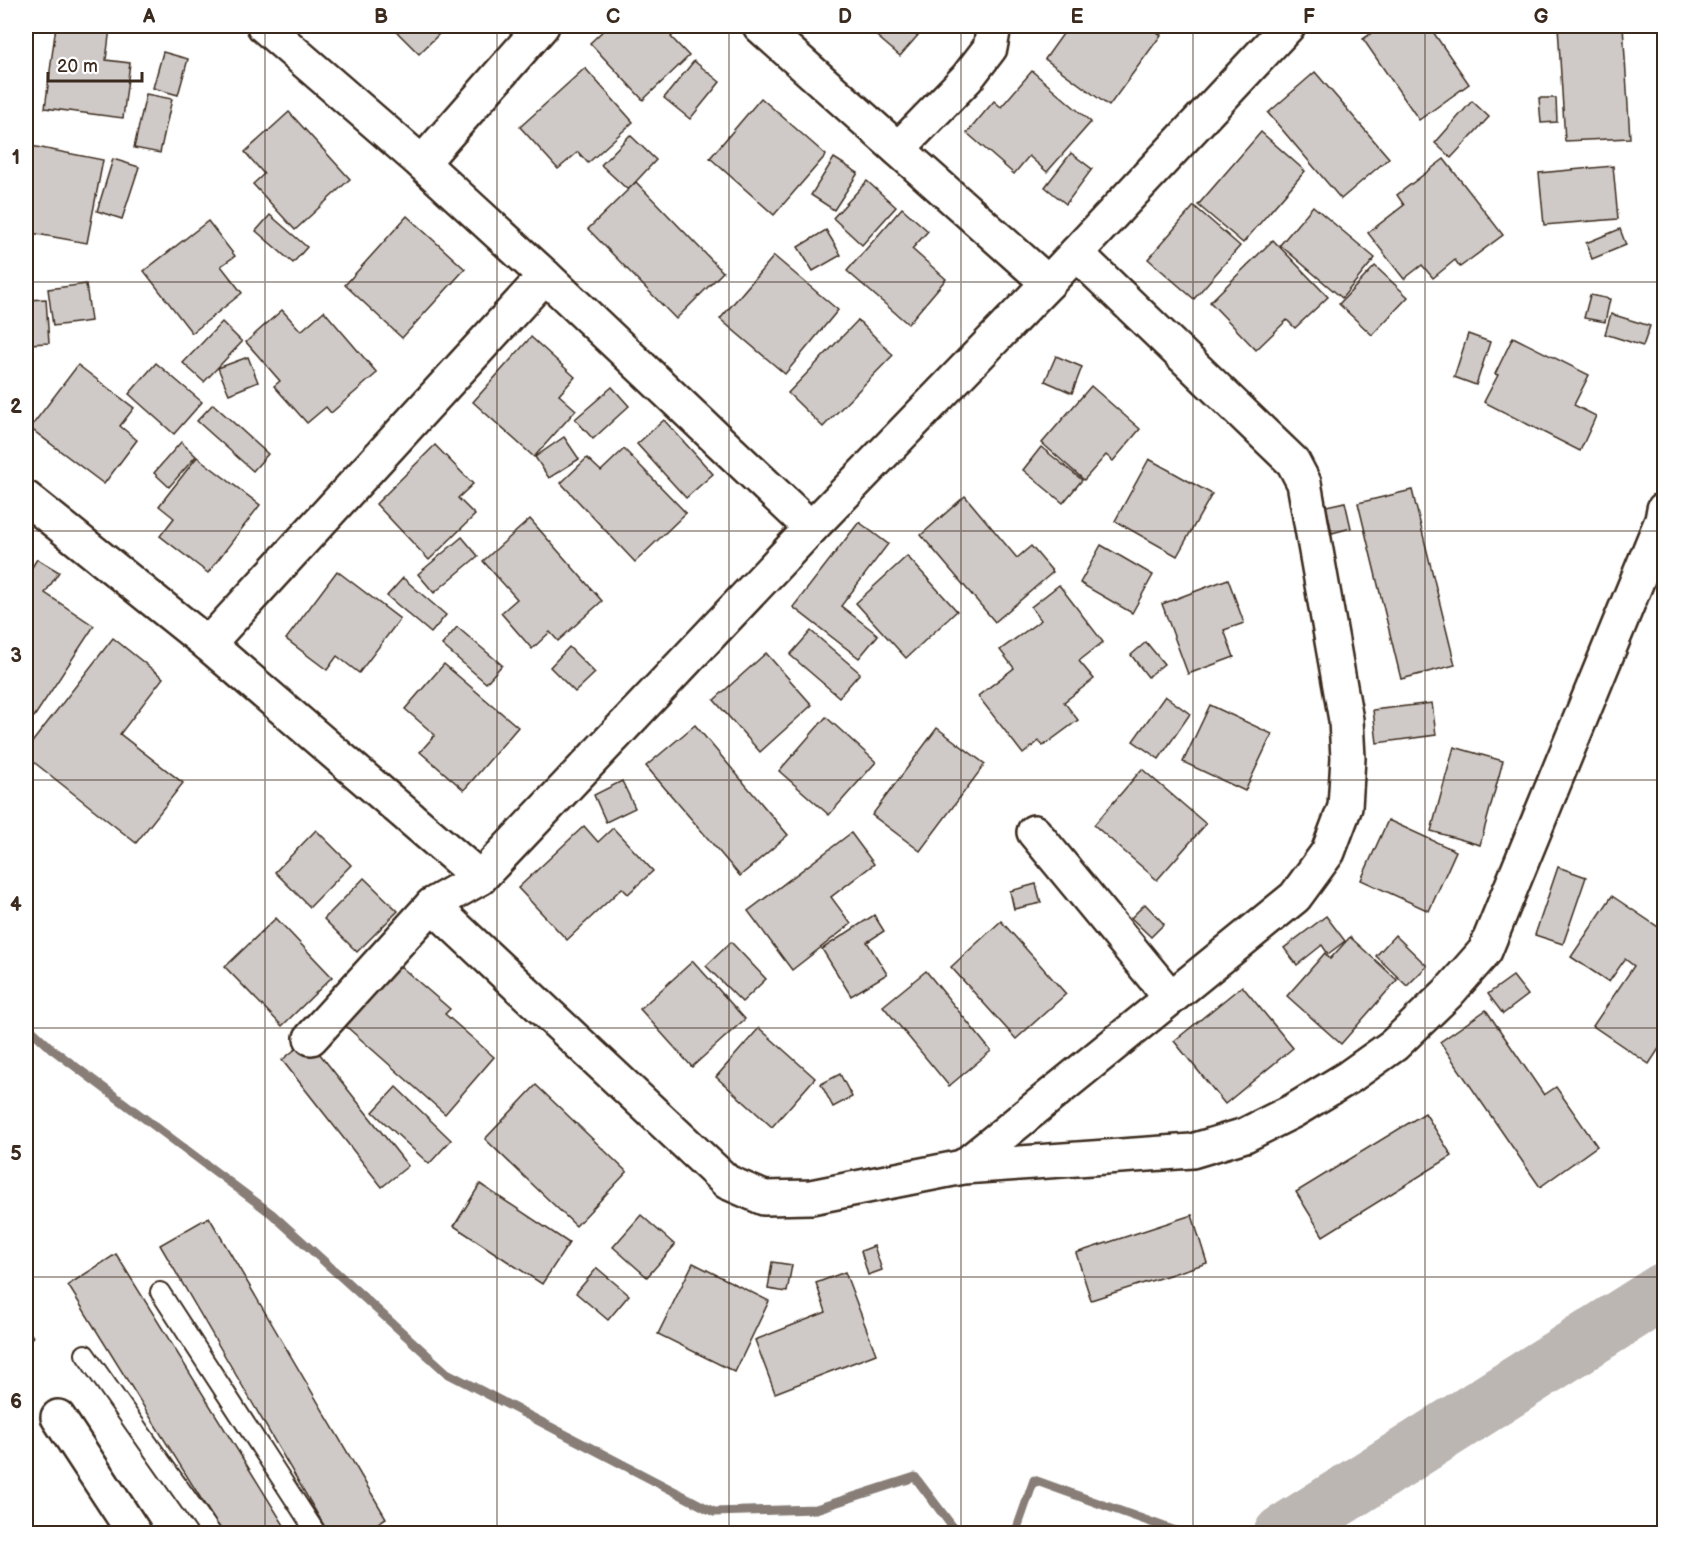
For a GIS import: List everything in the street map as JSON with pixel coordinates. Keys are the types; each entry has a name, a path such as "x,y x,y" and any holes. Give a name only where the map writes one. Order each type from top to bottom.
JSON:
{"street":[{"path":"264,26 422,164 545,276 811,528"},
{"path":"422,164 542,26"},
{"path":"760,26 1048,283"},
{"path":"898,149 968,78 990,48 994,26"},
{"path":"311,1038 432,905 480,878 811,528 1048,283 1288,26"},
{"path":"963,1167 1295,897 1328,852 1345,807 1348,758 1346,720 1304,483 1293,462 1076,253"},
{"path":"208,644 545,276"},
{"path":"26,498 208,644 480,878"},
{"path":"432,905 727,1182 764,1198 811,1197 963,1167 1192,1150 1245,1135 1293,1111 1394,1045 1448,993 1485,951 1665,509"},
{"path":"1034,832 1171,998"},
{"path":"58,1417 135,1533"}],"lane":[{"path":"160,1292 317,1533"},
{"path":"84,1354 212,1533"}],"building":[{"path":"56,26 110,28 106,60 130,63 123,118 45,108"},
{"path":"391,26 447,26 419,54"},
{"path":"608,26 682,26 671,37 689,56 643,100 590,43"},
{"path":"865,26 926,26 900,56"},
{"path":"1052,26 1148,26 1161,35 1109,106 1045,59 1063,34"},
{"path":"1382,26 1429,26 1469,84 1419,120 1363,39"},
{"path":"1558,26 1623,26 1630,138 1565,141"},
{"path":"163,52 188,59 178,95 153,88"},
{"path":"694,61 720,82 690,119 664,98"},
{"path":"585,68 633,122 588,163 578,152 558,169 520,127"},
{"path":"1032,71 1091,122 1047,172 1029,156 1014,174 967,133 994,101 1001,107"},
{"path":"1315,72 1389,158 1341,199 1268,113"},
{"path":"146,94 172,99 160,153 134,148"},
{"path":"761,98 826,155 774,215 710,158"},
{"path":"1539,98 1556,98 1557,122 1541,123"},
{"path":"1472,101 1489,117 1451,158 1435,143"},
{"path":"289,112 350,179 295,230 253,184 264,174 245,152"},
{"path":"1261,132 1305,171 1243,243 1198,205"},
{"path":"630,135 656,160 628,190 601,165"},
{"path":"26,145 103,160 87,243 26,232"},
{"path":"1071,153 1092,169 1066,204 1045,187"},
{"path":"834,158 858,173 834,210 811,195"},
{"path":"113,159 139,167 122,219 97,211"},
{"path":"1444,159 1503,235 1460,267 1455,260 1433,278 1422,265 1404,279 1368,233 1404,205 1397,195"},
{"path":"1613,166 1618,219 1544,225 1539,173"},
{"path":"867,181 896,207 862,245 833,218"},
{"path":"636,182 723,272 676,319 588,229"},
{"path":"1194,206 1240,246 1194,299 1148,259"},
{"path":"1313,206 1375,258 1342,298 1280,245"},
{"path":"902,208 928,231 912,249 946,279 908,324 847,271"},
{"path":"270,215 307,247 293,263 256,231"},
{"path":"407,216 465,269 402,338 345,285"},
{"path":"208,221 235,256 221,266 242,293 192,333 144,271"},
{"path":"1620,229 1626,245 1592,259 1586,243"},
{"path":"826,230 841,255 813,271 798,247"},
{"path":"1273,240 1328,297 1295,328 1287,320 1256,350 1210,302"},
{"path":"774,256 838,310 785,374 720,319"},
{"path":"1375,266 1408,297 1372,335 1339,304"},
{"path":"86,284 91,321 53,326 48,289"},
{"path":"1590,295 1610,299 1605,322 1584,318"},
{"path":"46,299 49,343 28,344 29,368 26,368 26,300"},
{"path":"282,310 301,331 324,311 377,373 331,413 326,407 307,423 274,386 280,381 246,342"},
{"path":"1611,314 1650,326 1643,346 1605,334"},
{"path":"858,320 893,355 823,427 788,393"},
{"path":"222,322 242,342 204,382 183,363"},
{"path":"1468,334 1490,342 1476,385 1454,377"},
{"path":"531,337 575,377 559,395 576,410 534,457 473,402"},
{"path":"1513,337 1589,375 1574,405 1596,416 1580,451 1484,402"},
{"path":"1056,356 1082,367 1072,393 1045,381"},
{"path":"248,357 258,382 229,394 218,368"},
{"path":"156,363 202,402 174,434 129,394"},
{"path":"78,365 134,408 120,426 137,440 104,484 30,428"},
{"path":"1091,386 1140,429 1113,461 1106,455 1084,480 1042,443"},
{"path":"612,387 629,406 593,439 575,419"},
{"path":"213,404 268,454 253,471 197,421"},
{"path":"664,420 713,474 686,498 637,444"},
{"path":"564,437 579,459 549,478 535,457"},
{"path":"181,442 196,456 169,487 154,473"},
{"path":"435,445 473,484 458,498 475,515 429,560 376,504"},
{"path":"1041,447 1082,480 1063,503 1023,470"},
{"path":"624,449 686,513 635,562 561,483 587,458 601,471"},
{"path":"197,457 260,505 208,573 160,536 174,518 159,506"},
{"path":"1149,459 1212,494 1177,556 1115,521"},
{"path":"1412,490 1455,665 1401,679 1358,503"},
{"path":"965,496 1017,558 1031,546 1053,572 995,622 921,535"},
{"path":"1345,502 1351,528 1332,533 1326,506"},
{"path":"530,519 602,601 558,641 550,632 532,649 501,613 517,599 483,561"},
{"path":"859,522 888,544 841,606 878,635 859,658 793,607"},
{"path":"462,537 478,556 434,593 418,574"},
{"path":"1101,545 1153,575 1132,613 1080,583"},
{"path":"907,556 957,611 906,658 856,603"},
{"path":"37,559 59,572 45,593 94,626 34,717 26,711 26,577"},
{"path":"337,571 400,619 359,673 337,656 327,670 286,639"},
{"path":"403,578 446,615 431,633 387,596"},
{"path":"1228,579 1244,623 1224,630 1234,657 1188,674 1162,604"},
{"path":"1059,585 1103,642 1079,661 1094,679 1064,702 1078,720 1043,746 1039,741 1023,754 978,696 1014,668 1000,650 1041,620 1031,607"},
{"path":"457,627 502,665 486,683 442,645"},
{"path":"811,631 860,673 839,697 790,655"},
{"path":"113,638 163,678 120,734 183,783 136,843 26,756 26,750"},
{"path":"1146,642 1164,664 1148,677 1131,655"},
{"path":"569,647 595,673 575,692 550,667"},
{"path":"766,653 812,705 760,752 714,700"},
{"path":"444,664 518,727 464,790 420,752 435,735 405,709"},
{"path":"1165,696 1190,714 1159,759 1133,741"},
{"path":"1432,703 1436,735 1377,743 1373,710"},
{"path":"1210,705 1272,734 1245,791 1183,762"},
{"path":"826,717 876,762 829,815 779,771"},
{"path":"695,725 788,835 740,876 646,766"},
{"path":"937,728 985,764 920,851 872,815"},
{"path":"1454,747 1503,761 1480,845 1431,831"},
{"path":"1142,769 1206,824 1157,880 1094,825"},
{"path":"622,781 635,808 606,822 594,795"},
{"path":"1388,820 1456,851 1429,911 1361,880"},
{"path":"584,826 598,842 613,828 653,871 628,894 622,888 567,940 518,888"},
{"path":"316,830 351,865 310,907 275,872"},
{"path":"851,833 874,864 831,897 851,924 792,970 748,911"},
{"path":"1558,867 1586,877 1563,944 1535,935"},
{"path":"364,878 398,911 357,952 324,919"},
{"path":"1036,884 1041,903 1014,909 1010,891"},
{"path":"1612,896 1664,931 1664,1041 1649,1064 1593,1026 1634,966 1625,959 1609,982 1571,957"},
{"path":"1145,904 1164,924 1151,937 1131,918"},
{"path":"874,915 884,931 867,942 887,974 851,996 822,949"},
{"path":"1326,916 1345,941 1328,954 1322,945 1297,965 1284,948"},
{"path":"276,918 332,977 282,1026 225,967"},
{"path":"1001,921 1066,994 1016,1039 951,967"},
{"path":"1395,935 1427,966 1407,986 1376,956"},
{"path":"1350,937 1397,980 1341,1044 1287,996 1325,953 1330,959"},
{"path":"731,942 766,979 742,1002 706,966"},
{"path":"392,959 450,1009 445,1014 494,1057 445,1114 339,1020"},
{"path":"693,961 745,1019 692,1067 640,1009"},
{"path":"926,971 991,1051 949,1086 883,1006"},
{"path":"1513,976 1528,995 1503,1014 1488,994"},
{"path":"1242,986 1293,1048 1225,1104 1174,1041"},
{"path":"1486,1010 1544,1095 1556,1087 1597,1146 1540,1187 1440,1042"},
{"path":"759,1028 815,1078 772,1127 716,1077"},
{"path":"308,1039 408,1166 382,1187 282,1060"},
{"path":"840,1074 852,1097 833,1107 821,1084"},
{"path":"536,1085 627,1172 576,1226 485,1139"},
{"path":"396,1087 451,1140 429,1164 373,1112"},
{"path":"1425,1113 1452,1156 1323,1236 1296,1192"},
{"path":"480,1184 569,1243 542,1284 454,1226"},
{"path":"641,1215 675,1245 647,1277 613,1247"},
{"path":"1192,1215 1207,1263 1091,1300 1076,1253"},
{"path":"209,1217 386,1518 361,1534 329,1534 160,1245"},
{"path":"874,1246 882,1270 868,1275 861,1251"},
{"path":"116,1254 287,1530 282,1534 223,1534 68,1285"},
{"path":"772,1262 792,1265 787,1292 768,1289"},
{"path":"693,1263 769,1301 735,1372 658,1334"},
{"path":"597,1268 629,1295 608,1320 576,1293"},
{"path":"845,1272 876,1354 775,1393 755,1340 826,1312 816,1283"},
{"path":"26,1326 33,1337 26,1342"}],"waterway":[{"path":"26,1025 52,1049 272,1214 447,1373 714,1512 816,1509 915,1477 958,1534"},
{"path":"1282,1534 1664,1291"},
{"path":"1015,1534 1034,1480 1184,1534"}]}
